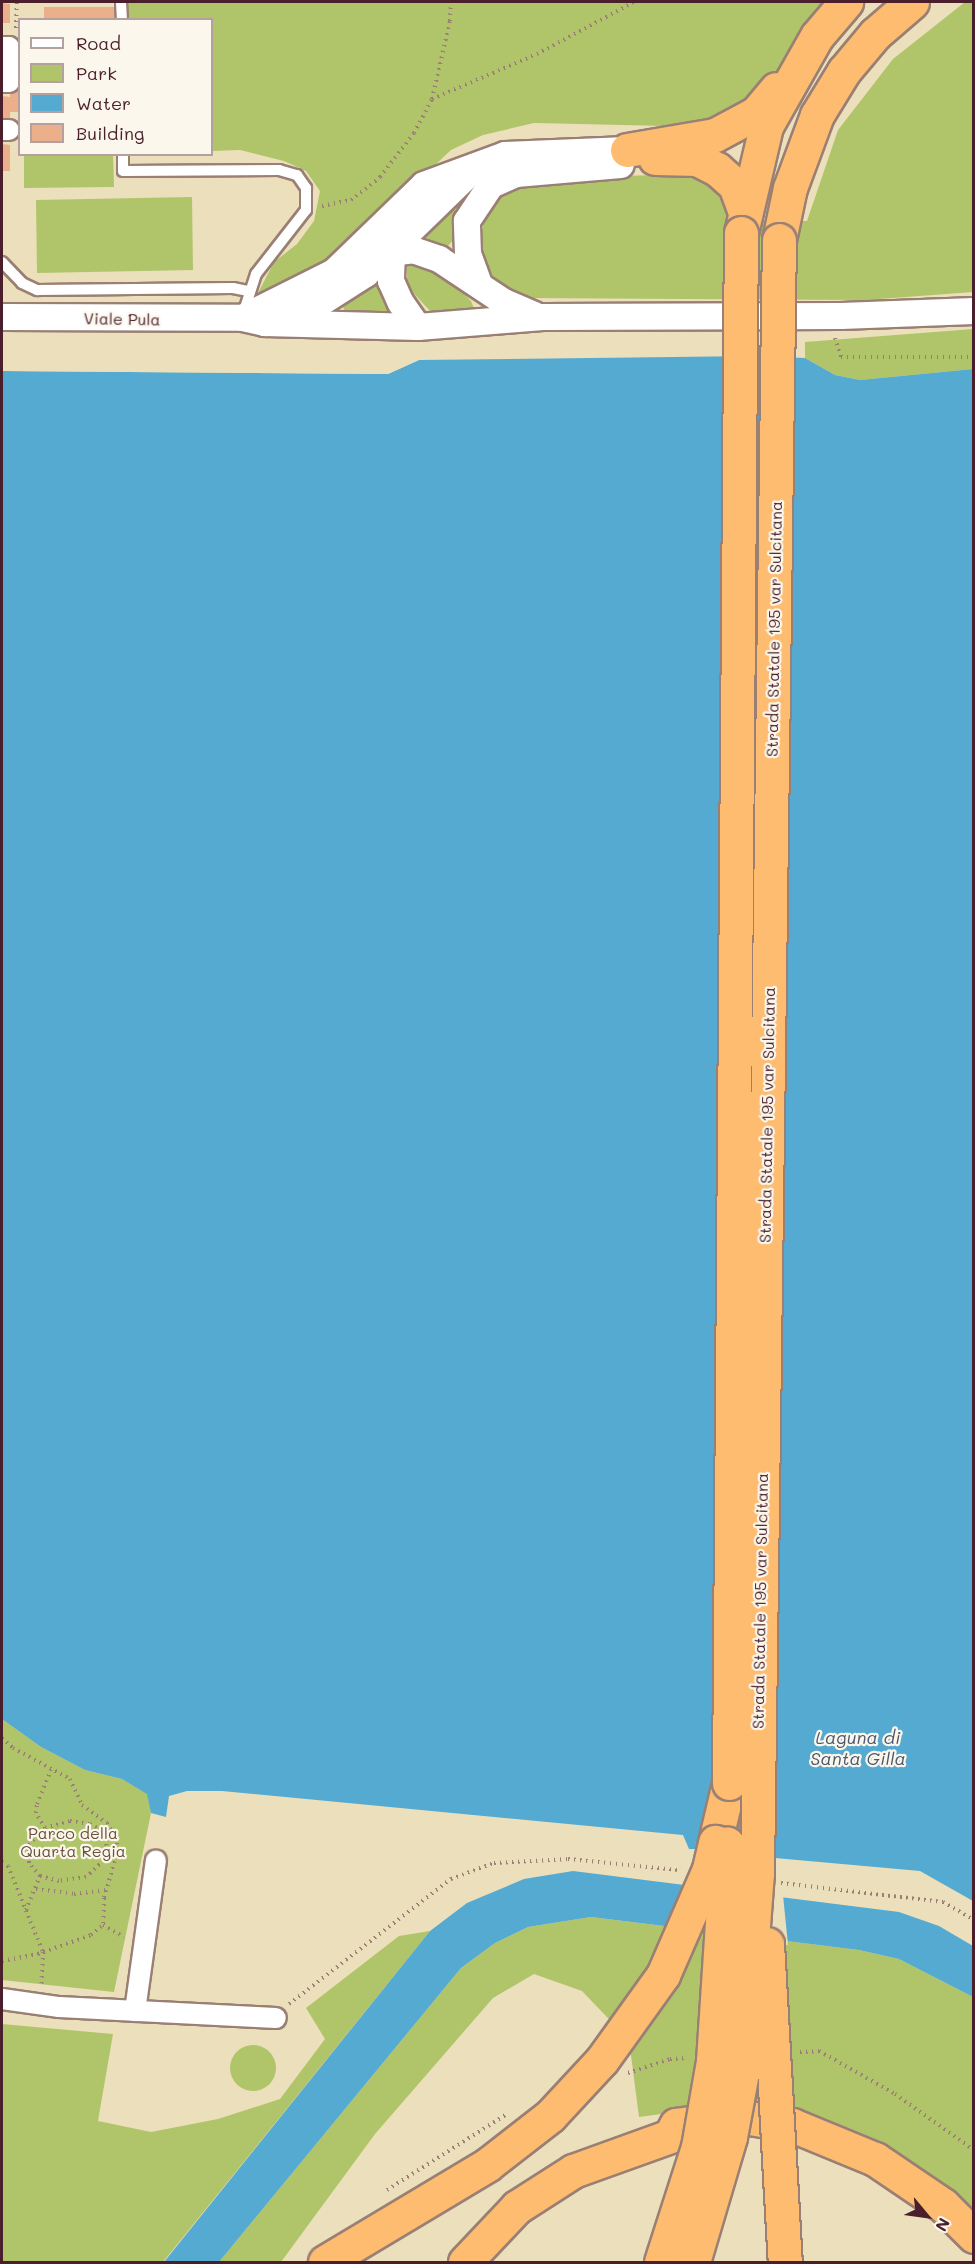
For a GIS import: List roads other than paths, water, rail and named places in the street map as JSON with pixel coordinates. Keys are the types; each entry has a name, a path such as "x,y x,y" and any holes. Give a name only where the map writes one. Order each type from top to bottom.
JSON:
{"highway":[{"name":"Strada Statale 195 var Sulcitana","path":"661,2262 698,2147 713,2061 727,1894 742,221 766,126 817,36 846,2"},
{"name":"Strada Statale 195 var Sulcitana","path":"693,2262 730,2137 742,2072 766,1878 779,240 790,188 817,115 844,71 875,33 912,2"},
{"path":"641,154 715,135 756,113 817,36"},
{"path":"641,154 697,159 717,169 735,184 742,221"},
{"path":"325,2262 487,2165 550,2116 602,2060 663,1975 710,1869 729,1783"},
{"path":"766,1878 785,2262"},
{"path":"465,2262 518,2207 573,2171 670,2136 676,2125 737,2116 792,2125 875,2159 943,2205 974,2236"}],"street":[{"path":"2,47 9,47 9,82 2,82"},
{"path":"254,321 292,294 334,272 424,185 505,155 641,154"},
{"path":"479,285 468,254 467,221 491,185 516,174 605,168 641,154"},
{"path":"254,321 311,309 338,295 392,250 477,166"},
{"path":"418,327 391,281 392,250 416,208 445,178"},
{"path":"292,294 311,296 373,257 392,250 413,250 439,259 516,309 543,317 827,316 974,311"},
{"name":"Viale Pula","path":"2,317 254,321 418,327 543,317"},
{"path":"135,2011 156,1860"},
{"path":"2,1999 38,2005 276,2018"}],"lane":[{"path":"121,2 122,18"},
{"path":"123,156 123,171 279,170 297,176 306,188 306,210 256,274 249,291 254,321"},
{"path":"2,262 22,283 37,290 233,288 249,291"}],"water":[{"name":"Laguna di Santa Gilla","path":"756,356 805,358 835,375 860,380 973,369 973,1901 920,1871 775,1858 739,1849 689,1849 683,1835 222,1791 187,1791 169,1796 166,1817 151,1813 147,1794 122,1779 85,1770 41,1747 2,1719 2,371 388,374 419,360"},
{"path":"573,1871 899,1912 939,1926 973,1946 973,1997 899,1959 859,1950 591,1917 528,1927 495,1943 461,1968 219,2262 164,2262 430,1931 467,1903 524,1879"}],"park label":[{"name":"Parco della Quarta Regia","path":"73,1842"}]}
